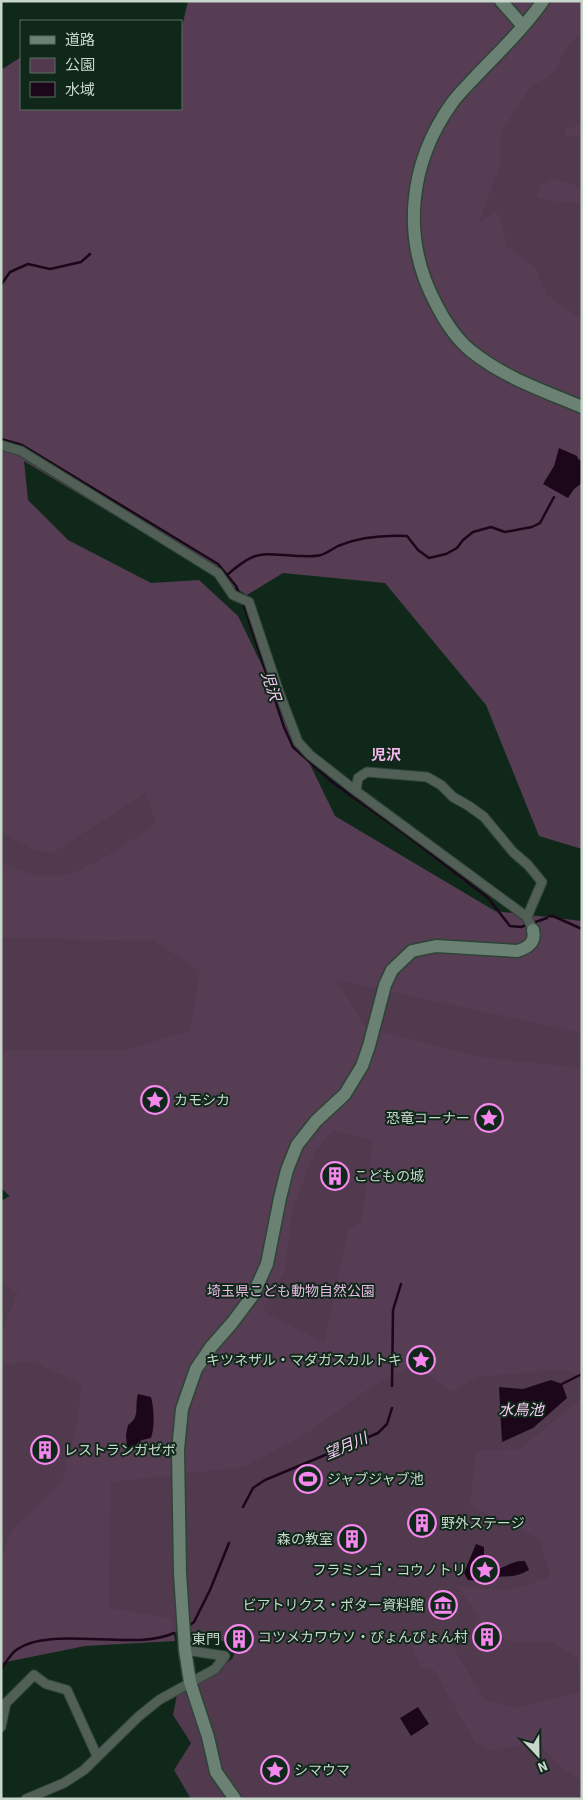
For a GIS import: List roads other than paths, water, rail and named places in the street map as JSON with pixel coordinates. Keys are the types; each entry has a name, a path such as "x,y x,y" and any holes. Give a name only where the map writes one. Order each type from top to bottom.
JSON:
{"street":[{"path":"501,1 522,26"},
{"path":"543,1 453,101 438,124 425,154 417,180 413,216 421,269 430,292 454,333 469,349 512,378 582,407"},
{"path":"1,445 21,451 218,573 233,595 249,602 278,692 298,742 310,755 356,791 530,922"},
{"path":"235,1799 216,1772 208,1737 190,1682 185,1650 180,1572 178,1450 182,1409 196,1369 211,1347 253,1295 267,1264 287,1170 298,1145 316,1121 345,1094 362,1066 385,985 392,970 412,951 436,946 517,951 524,949 531,944 534,935 530,922 542,882 528,865 513,852 484,817 427,777 367,772 358,778 356,791"},
{"path":"26,1799 73,1778 84,1770 138,1717 159,1700 215,1669 226,1656 185,1650"},
{"path":"1,1727 6,1703 34,1675 46,1684 68,1690 98,1756"}],"water":[{"path":"559,448 577,456 582,461 582,483 574,489 568,498 543,484 554,466"},
{"name":"水鳥池","path":"551,1380 562,1384 567,1398 533,1428 502,1442 499,1387 523,1389"},
{"path":"138,1394 151,1397 154,1418 152,1434 151,1438 142,1440 127,1452 126,1435 128,1425 136,1415"},
{"path":"476,1544 484,1547 484,1559 498,1569 514,1562 525,1561 529,1570 513,1576 484,1577 468,1580 464,1573"},
{"path":"418,1707 429,1724 411,1736 400,1718"}],"waterway":[{"path":"1,285 10,272 28,264 50,269 81,262 90,254"},
{"name":"児沢","path":"1,439 22,445 218,564 236,586 240,595"},
{"path":"227,575 245,561 260,555 318,556 346,543 381,536 407,536 418,550 429,558 446,554 457,548 473,532 491,527 505,532 532,527 540,523 554,497"},
{"name":"児沢","path":"243,603 284,727 293,747 332,782 405,834 488,898 510,926 521,927 547,918"},
{"name":"児沢","path":"549,916 582,929"},
{"name":"望月川","path":"392,1386 393,1310 401,1284"},
{"path":"562,1384 582,1374"},
{"name":"望月川","path":"243,1507 253,1488 265,1480 378,1433 387,1424 392,1408"},
{"name":"望月川","path":"187,1627 194,1622 210,1590 229,1543"},
{"name":"望月川","path":"1,1669 15,1651 30,1643 48,1639 136,1640 157,1638 174,1633"}],"place":[{"name":"カモシカ","path":"155,1100"},
{"name":"恐竜コーナー","path":"489,1118"},
{"name":"こどもの城","path":"335,1176"},
{"name":"キツネザル・マダガスカルトキ","path":"421,1360"},
{"name":"レストランガゼボ","path":"45,1450"},
{"name":"ジャブジャブ池","path":"308,1479"},
{"name":"野外ステージ","path":"422,1523"},
{"name":"森の教室","path":"352,1539"},
{"name":"フラミンゴ・コウノトリ","path":"485,1570"},
{"name":"ビアトリクス・ポター資料館","path":"443,1605"},
{"name":"コツメカワウソ・ぴょんぴょん村","path":"487,1637"},
{"name":"東門","path":"239,1639"},
{"name":"シマウマ","path":"275,1770"}],"district":[{"name":"児沢","path":"386,755"}],"park label":[{"name":"埼玉県こども動物自然公園","path":"291,1291"}]}
